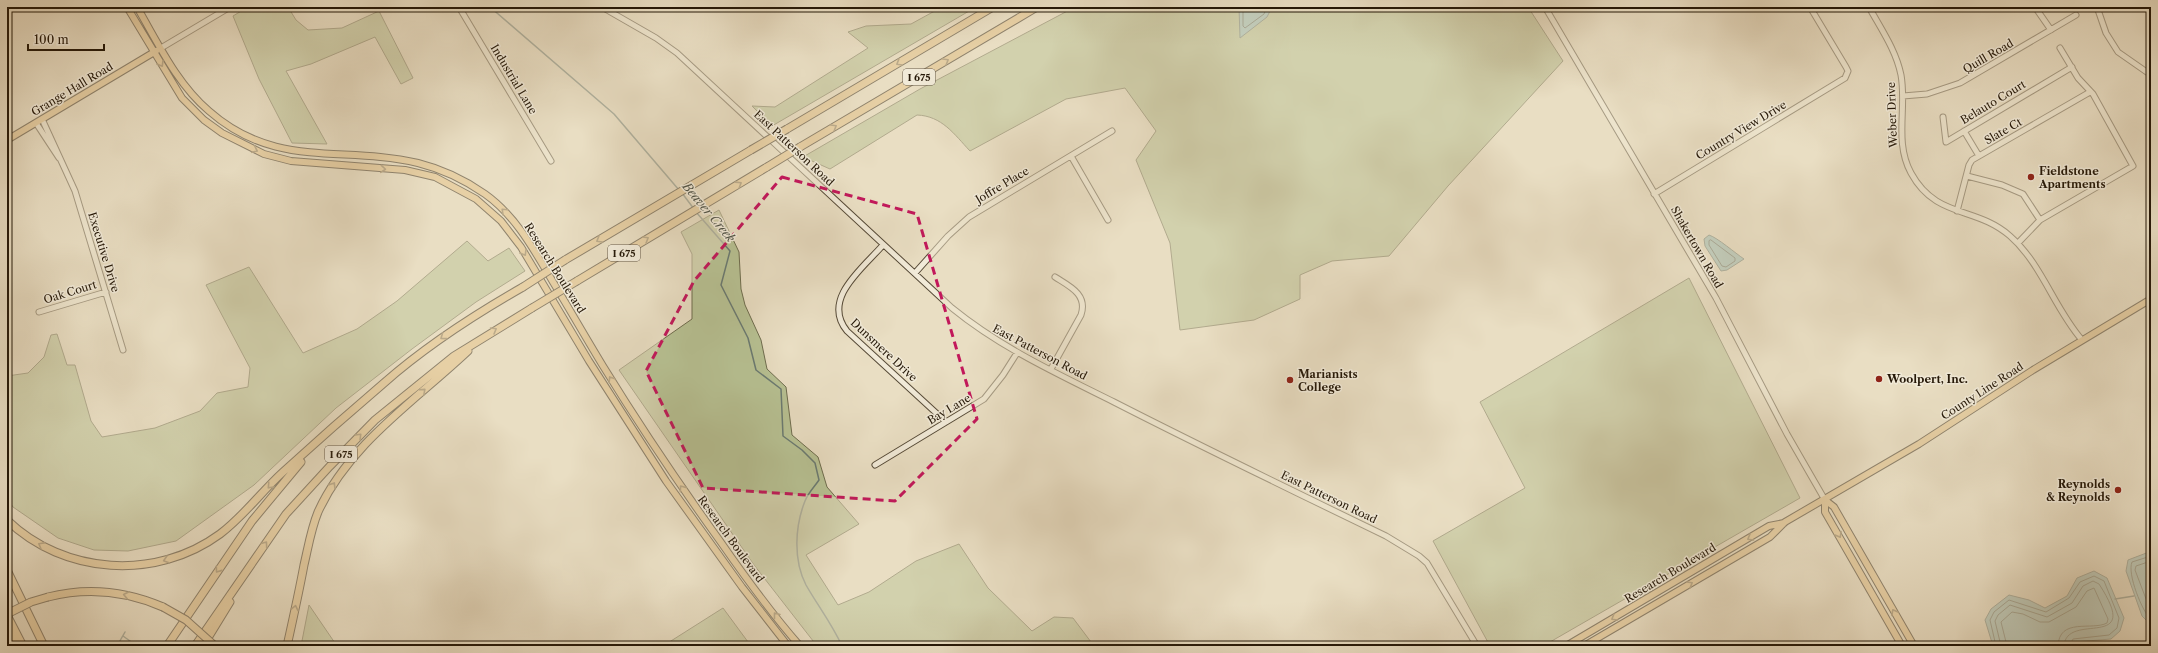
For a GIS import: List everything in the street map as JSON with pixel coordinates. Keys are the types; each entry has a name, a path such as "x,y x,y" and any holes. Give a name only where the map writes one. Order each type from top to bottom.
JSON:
{"highway":[{"name":"I 675","path":"167,646 252,521 292,472 330,431 385,382 423,351 466,320 565,260 993,7"},
{"name":"I 675","path":"196,646 252,561 286,514 375,420 454,356 482,337 712,202 800,147 1037,7"},
{"path":"287,646 314,524 327,495 339,476 362,447 482,337"},
{"path":"7,520 38,544 84,562 127,566 165,561 199,548 231,526 282,473 330,431"},
{"path":"203,646 220,620 252,561"},
{"path":"7,570 44,646"},
{"path":"23,646 7,614 31,602 48,597 74,592 107,592 136,597 162,607 186,620 215,646"},
{"path":"7,625 17,646"}],"main road":[{"name":"Research Boulevard","path":"127,7 182,98 204,120 222,133 264,154 291,161 405,170 435,177 476,199 501,221 521,247 589,361 666,480 742,587 788,646"},
{"name":"Research Boulevard","path":"137,7 178,77 194,97 220,119 254,139 295,152 391,159 418,163 448,173 464,181 486,194 507,213 529,240 603,366 674,477 747,579 800,646"},
{"name":"Grange Hall Road","path":"7,140 161,48"},
{"name":"County Line Road","path":"1824,500 1919,444 2082,340 2151,299"},
{"name":"Research Boulevard","path":"1584,646 1770,537 1786,522 1824,500"},
{"path":"1824,500 1825,512 1902,646"},
{"path":"1824,500 1834,507 1914,646"},
{"name":"Research Boulevard","path":"1566,646 1769,526 1786,522"},
{"path":"1668,586 1672,594"}],"street":[{"name":"Grange Hall Road","path":"161,48 230,7"},
{"name":"Industrial Lane","path":"459,7 552,161"},
{"name":"East Patterson Road","path":"602,7 656,38 677,53 970,323 1017,353 1386,536 1419,556 1433,571 1477,646"},
{"name":"Shakertown Road","path":"1545,7 1716,298 1787,434 1824,500"},
{"name":"Country View Drive","path":"1654,194 1845,78 1848,71 1810,7"},
{"name":"Weber Drive","path":"1869,7 1896,56 1901,75 1903,96 1901,136 1906,163 1919,186 1931,198 1944,207 1991,222 2018,243 2031,260 2073,329 2082,340"},
{"path":"2035,7 2051,30"},
{"path":"2097,7 2106,33 2118,52 2151,75"},
{"name":"Quill Road","path":"1903,96 1927,94 1960,83 2076,15"},
{"path":"2018,243 2040,220 2133,166 2090,92 2078,78 2060,48"},
{"name":"Belauto Court","path":"1943,117 1946,142 2072,67"},
{"name":"Slate Ct","path":"1957,211 1969,165 1979,156 2090,92"},
{"name":"Executive Drive","path":"42,119 75,191 123,350"},
{"name":"Executive Drive","path":"36,123 52,151 62,162"},
{"name":"Joffre Place","path":"915,273 948,236 969,217 1112,131"},
{"path":"1964,131 1979,156"},
{"path":"1071,156 1108,220"},
{"path":"1967,176 2002,184 2023,194 2040,220"},
{"name":"Dunsmere Drive","path":"884,245 841,295 838,308 840,321 857,340 946,422"},
{"path":"1051,370 1083,306 1081,298 1077,292 1055,277"},
{"name":"Oak Court","path":"39,312 106,292"},
{"name":"Bay Lane","path":"874,465 979,402 989,394 1017,353"}],"highlighted area":[{"path":"782,177 917,214 977,419 895,501 703,488 646,371 694,281"}],"green space":[{"path":"248,7 288,7 296,20 308,30 342,28 379,11 413,78 401,84 375,37 311,64 286,71 327,144 292,143 259,79 233,16"},
{"path":"942,7 976,7 772,126 752,106 775,107 868,48 848,32 866,26 911,24"},
{"path":"1075,7 1528,7 1563,61 1448,186 1389,256 1332,261 1300,275 1300,299 1254,320 1180,330 1170,243 1136,160 1156,131 1125,88 1066,99 970,151 953,132 941,122 926,116 917,115 830,169 803,157 920,89"},
{"path":"719,210 739,252 741,289 745,305 761,340 767,369 786,387 792,435 818,457 827,487 859,524 806,555 838,605 869,592 916,561 959,544 988,588 1032,631 1054,617 1073,618 1094,646 817,646 754,565 619,370 692,319 692,254 681,232"},
{"path":"467,241 488,261 509,248 525,271 476,302 412,349 336,408 254,485 176,541 128,551 94,550 58,538 13,507 7,498 7,376 28,373 44,357 51,335 57,334 67,365 75,365 91,421 102,437 155,428 200,411 217,393 248,387 250,368 206,285 249,267 303,353 357,329 397,301"},
{"path":"1689,278 1800,498 1543,646 1490,646 1433,541 1525,488 1480,402"},
{"path":"309,605 337,646 301,646"},
{"path":"723,608 751,646 663,646"}],"water":[{"path":"1239,7 1272,7 1267,17 1240,38"},
{"path":"1709,235 1722,242 1744,259 1727,270 1721,271 1705,246 1704,239"},
{"path":"2149,552 2151,553 2151,625 2142,616 2126,571 2128,560"},
{"path":"2094,571 2107,578 2124,618 2120,631 2111,639 2075,642 2071,646 1993,646 1985,620 1991,609 2009,595 2029,600 2045,608 2067,596 2077,578"}],"waterway":[{"name":"Beaver Creek","path":"490,7 614,114 679,190"},
{"name":"Beaver Creek","path":"682,193 694,209"},
{"name":"Beaver Creek","path":"696,212 730,251 721,285 748,338 756,370 781,389 783,436 802,450 815,463 819,480 805,501 799,521 797,532 797,554 806,585 842,646"},
{"path":"2115,599 2134,596"},
{"path":"117,646 125,632"},
{"path":"123,636 137,646"}],"place":[{"name":"Fieldstone Apartments","path":"2031,177"},
{"name":"Woolpert, Inc.","path":"1879,379"},
{"name":"Marianists College","path":"1290,380"},
{"name":"Reynolds & Reynolds","path":"2118,490"}]}
